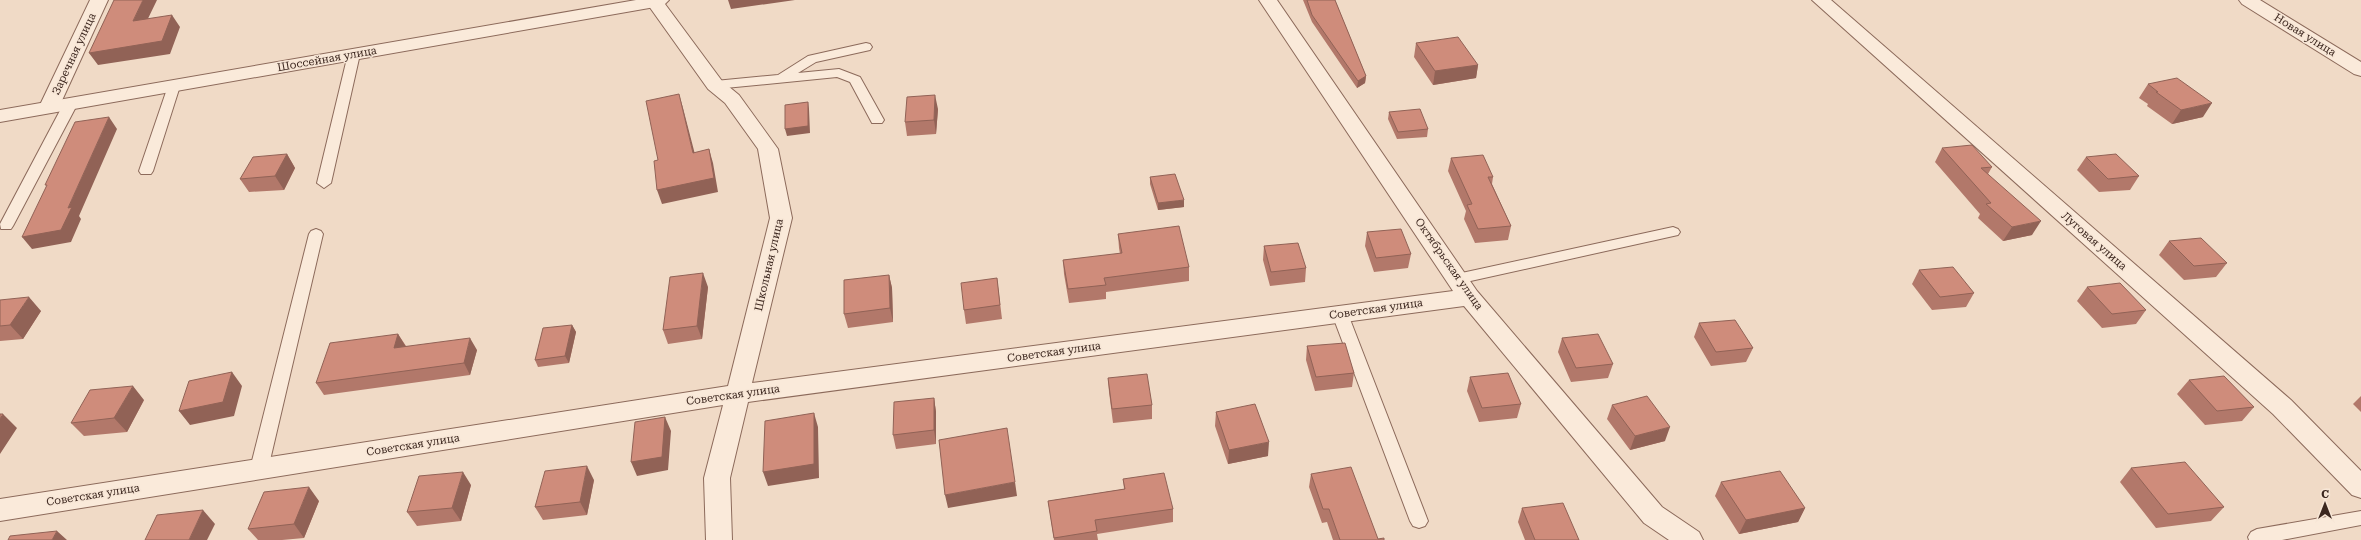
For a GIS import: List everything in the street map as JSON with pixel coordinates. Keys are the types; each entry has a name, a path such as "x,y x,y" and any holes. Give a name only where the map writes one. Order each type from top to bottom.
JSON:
{"street":[{"name":"Заречная улица","path":"49,107 99,0"},
{"name":"Октябрьская улица","path":"1268,0 1463,288 1654,515 1690,540"},
{"name":"Луговая улица","path":"1821,0 2282,406 2361,488"},
{"name":"Новая улица","path":"2248,0 2361,70"},
{"name":"Шоссейная улица","path":"0,116 658,1"},
{"name":"Школьная улица","path":"658,1 716,85 732,99 768,149 782,218 717,478 719,540"},
{"name":"Советская улица","path":"0,510 737,394 1340,314 1463,288"}],"lane":[{"path":"780,78 812,59 866,47"},
{"path":"324,183 354,54"},
{"path":"716,85 839,73 855,80 877,120"},
{"path":"146,171 174,86"},
{"path":"6,226 71,103"},
{"path":"1463,288 1673,232"},
{"path":"259,469 316,234"},
{"path":"1340,314 1419,521"},
{"path":"2257,537 2361,518"}],"building":[{"path":"114,0 143,0 133,21 172,15 162,41 89,53"},
{"path":"1307,0 1335,0 1366,76 1358,81 1312,15"},
{"path":"1458,37 1478,65 1435,71 1416,43"},
{"path":"2177,78 2212,103 2181,110 2156,92 2158,92 2148,84"},
{"path":"679,94 693,153 709,149 714,178 657,190 654,161 658,160 646,101"},
{"path":"935,95 934,120 905,122 907,97"},
{"path":"808,102 808,126 785,129 785,105"},
{"path":"1420,109 1428,129 1398,132 1389,112"},
{"path":"109,117 68,208 72,207 61,230 22,237 75,122"},
{"path":"1972,145 1992,167 1981,168 2041,221 2012,227 1986,204 1991,203 1942,148"},
{"path":"287,154 275,176 240,179 253,157"},
{"path":"2116,154 2139,176 2108,179 2086,157"},
{"path":"1483,155 1493,177 1488,177 1511,226 1478,229 1467,205 1472,204 1451,158"},
{"path":"1175,174 1184,200 1158,203 1150,177"},
{"path":"1179,226 1189,267 1104,278 1106,285 1068,289 1063,260 1122,253 1118,234"},
{"path":"1401,229 1411,254 1376,258 1367,232"},
{"path":"2201,238 2227,263 2194,266 2169,241"},
{"path":"1298,243 1306,268 1271,272 1264,246"},
{"path":"1953,267 1974,293 1940,297 1919,270"},
{"path":"703,273 697,326 663,330 670,277"},
{"path":"889,275 890,308 844,314 844,280"},
{"path":"997,278 1000,305 964,310 961,283"},
{"path":"2120,283 2146,310 2112,314 2087,287"},
{"path":"29,297 10,325 0,326 0,300"},
{"path":"1735,320 1753,348 1716,352 1699,323"},
{"path":"572,325 565,356 535,360 543,328"},
{"path":"398,334 394,348 470,338 464,363 316,383 330,343"},
{"path":"1598,334 1613,364 1576,368 1562,338"},
{"path":"1345,343 1354,373 1316,377 1307,346"},
{"path":"232,372 223,402 179,411 189,381"},
{"path":"1508,373 1521,404 1482,408 1470,377"},
{"path":"1147,374 1152,405 1112,409 1108,378"},
{"path":"2224,376 2254,407 2217,411 2189,380"},
{"path":"133,386 114,418 71,423 90,390"},
{"path":"1647,396 1670,427 1635,436 1612,405"},
{"path":"934,398 934,430 893,435 894,402"},
{"path":"1255,404 1269,442 1229,450 1216,412"},
{"path":"814,413 814,464 763,472 765,421"},
{"path":"665,417 662,457 631,462 635,422"},
{"path":"1007,428 1015,482 945,495 939,440"},
{"path":"2185,462 2224,507 2168,514 2131,468"},
{"path":"587,466 580,502 535,507 545,471"},
{"path":"1351,467 1378,539 1384,538 1384,540 1340,540 1329,509 1323,509 1311,474"},
{"path":"1780,471 1805,508 1746,520 1721,482"},
{"path":"463,472 452,508 407,512 419,476"},
{"path":"1164,473 1173,509 1095,520 1097,531 1054,538 1048,501 1125,489 1123,479"},
{"path":"309,487 294,524 248,529 264,492"},
{"path":"1563,503 1579,540 1535,540 1522,508"},
{"path":"203,510 189,540 145,540 157,515"},
{"path":"57,531 52,540 8,540 10,536"}]}
